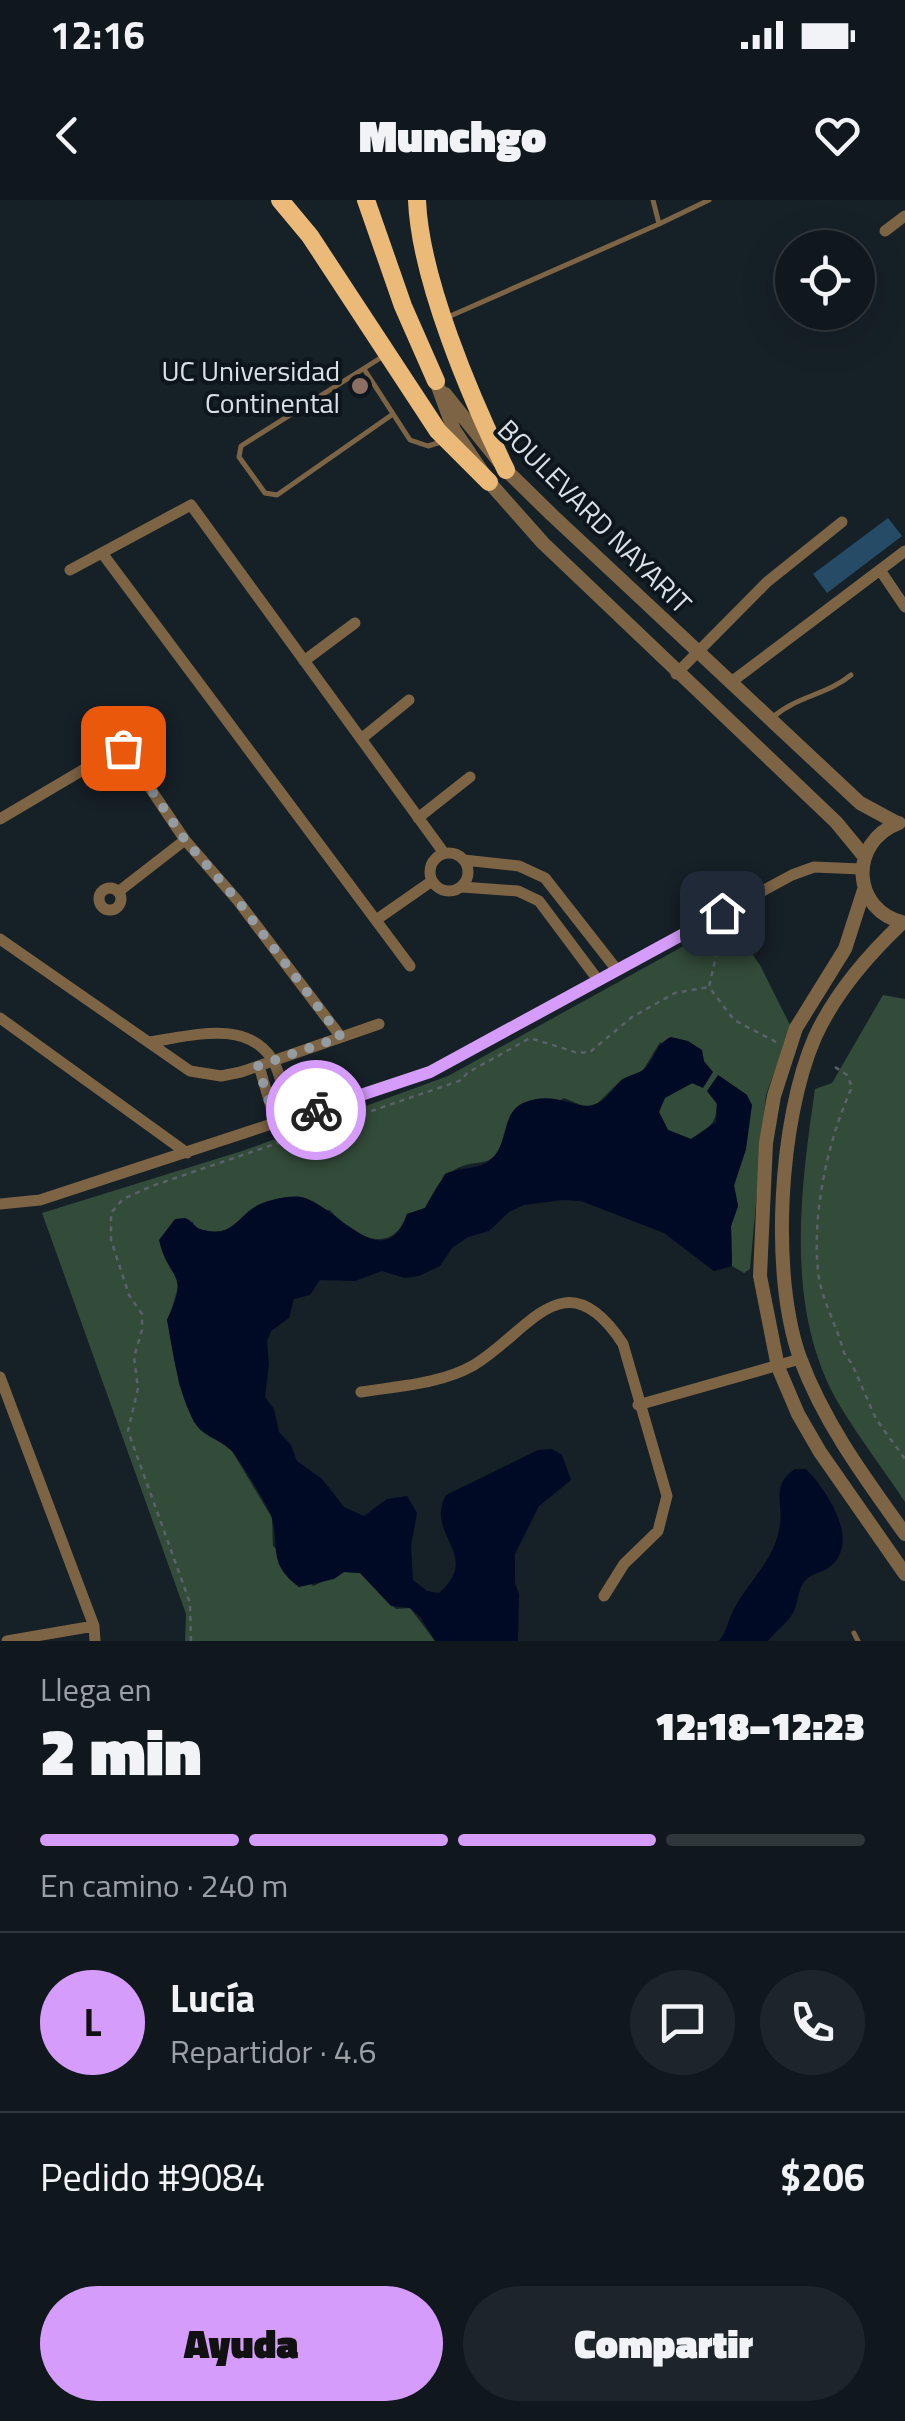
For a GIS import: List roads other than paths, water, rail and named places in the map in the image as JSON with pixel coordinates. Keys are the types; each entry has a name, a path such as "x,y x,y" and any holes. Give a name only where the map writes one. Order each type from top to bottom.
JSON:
{"highway":[{"path":"280,200 310,236 447,441 490,482"},
{"path":"366,200 436,381"},
{"path":"417,200 418,222 445,319 506,470"}],"street":[{"path":"885,231 905,216"},
{"name":"BOULEVARD NAYARIT","path":"436,381 506,470 730,683 860,803 901,823"},
{"name":"BOULEVARD NAYARIT","path":"436,381 454,430 490,482 542,543 836,822 862,862"},
{"path":"70,570 191,505 444,854"},
{"path":"676,674 767,582 842,522"},
{"path":"730,683 905,551"},
{"path":"102,552 410,966"},
{"path":"880,570 905,606"},
{"path":"304,661 354,622"},
{"path":"360,739 409,700"},
{"path":"0,819 146,732"},
{"path":"123,748 185,840 238,901 341,1037"},
{"path":"418,818 470,777"},
{"path":"901,823 883,830 862,862 864,890 845,950 796,1028 774,1096 760,1233 764,1306 778,1366 820,1452 905,1574"},
{"path":"118,892 185,840"},
{"path":"598,980 538,901 518,891 462,887 440,890 432,882 430,870 434,860 444,854 455,854 464,860 520,866 545,878 617,970"},
{"path":"462,887 468,869 464,860"},
{"path":"0,1204 40,1200 430,1072 792,875 814,867 862,862"},
{"path":"376,920 432,882"},
{"path":"864,890 878,912 903,923 861,964 815,1037 793,1116 782,1280 800,1358 828,1421 905,1534"},
{"path":"0,939 190,1071 221,1076 380,1024"},
{"path":"0,1018 187,1153"},
{"path":"796,1028 815,1037"},
{"path":"149,1042 229,1033 257,1044 274,1061 290,1119"},
{"path":"258,1066 276,1124"},
{"path":"361,1392 433,1381 472,1366 540,1310 557,1303 592,1312 610,1323 623,1344 638,1405 664,1478 666,1512 658,1532 624,1564 604,1596"},
{"path":"638,1405 800,1358"},
{"path":"0,1377 94,1626 95,1641"},
{"path":"8,1641 94,1626"}],"lane":[{"path":"653,200 659,224"},
{"path":"445,319 708,200"},
{"path":"386,354 241,446 239,457 265,493 277,495 393,414"},
{"path":"364,370 410,440 428,446 447,441"},
{"path":"771,719 787,705 835,688 852,675"},
{"path":"854,1633 858,1641"}],"water":[{"path":"671,1037 702,1050 704,1061 713,1072 703,1088 692,1083 665,1098 659,1112 668,1130 691,1139 716,1122 717,1104 707,1091 718,1075 747,1095 752,1105 746,1149 734,1185 738,1206 731,1226 732,1266 714,1271 664,1233 581,1201 524,1205 509,1212 489,1231 468,1237 452,1248 440,1266 419,1276 405,1278 382,1271 355,1281 320,1280 310,1295 294,1299 289,1318 271,1331 267,1342 265,1397 274,1409 279,1432 291,1445 297,1461 322,1479 344,1507 364,1516 387,1499 407,1496 417,1513 411,1546 413,1580 427,1591 439,1593 456,1567 442,1522 446,1495 538,1450 552,1449 562,1455 571,1480 539,1506 515,1554 518,1641 435,1641 420,1617 410,1608 391,1606 360,1573 344,1572 334,1579 299,1587 282,1570 276,1555 272,1518 247,1473 232,1451 198,1428 189,1412 167,1320 177,1284 159,1240 175,1219 185,1218 200,1229 218,1232 260,1204 301,1197 358,1232 386,1240 397,1232 407,1214 425,1208 445,1174 479,1166 496,1154 511,1114 523,1103 547,1098 583,1106 598,1103 624,1079 644,1069 659,1046"},
{"path":"795,1469 806,1469 831,1502 842,1529 839,1555 831,1566 804,1582 792,1615 768,1641 719,1641 738,1602 772,1550 780,1525 780,1488"}],"place":[{"name":"UC Universidad Continental","path":"360,386"}]}
